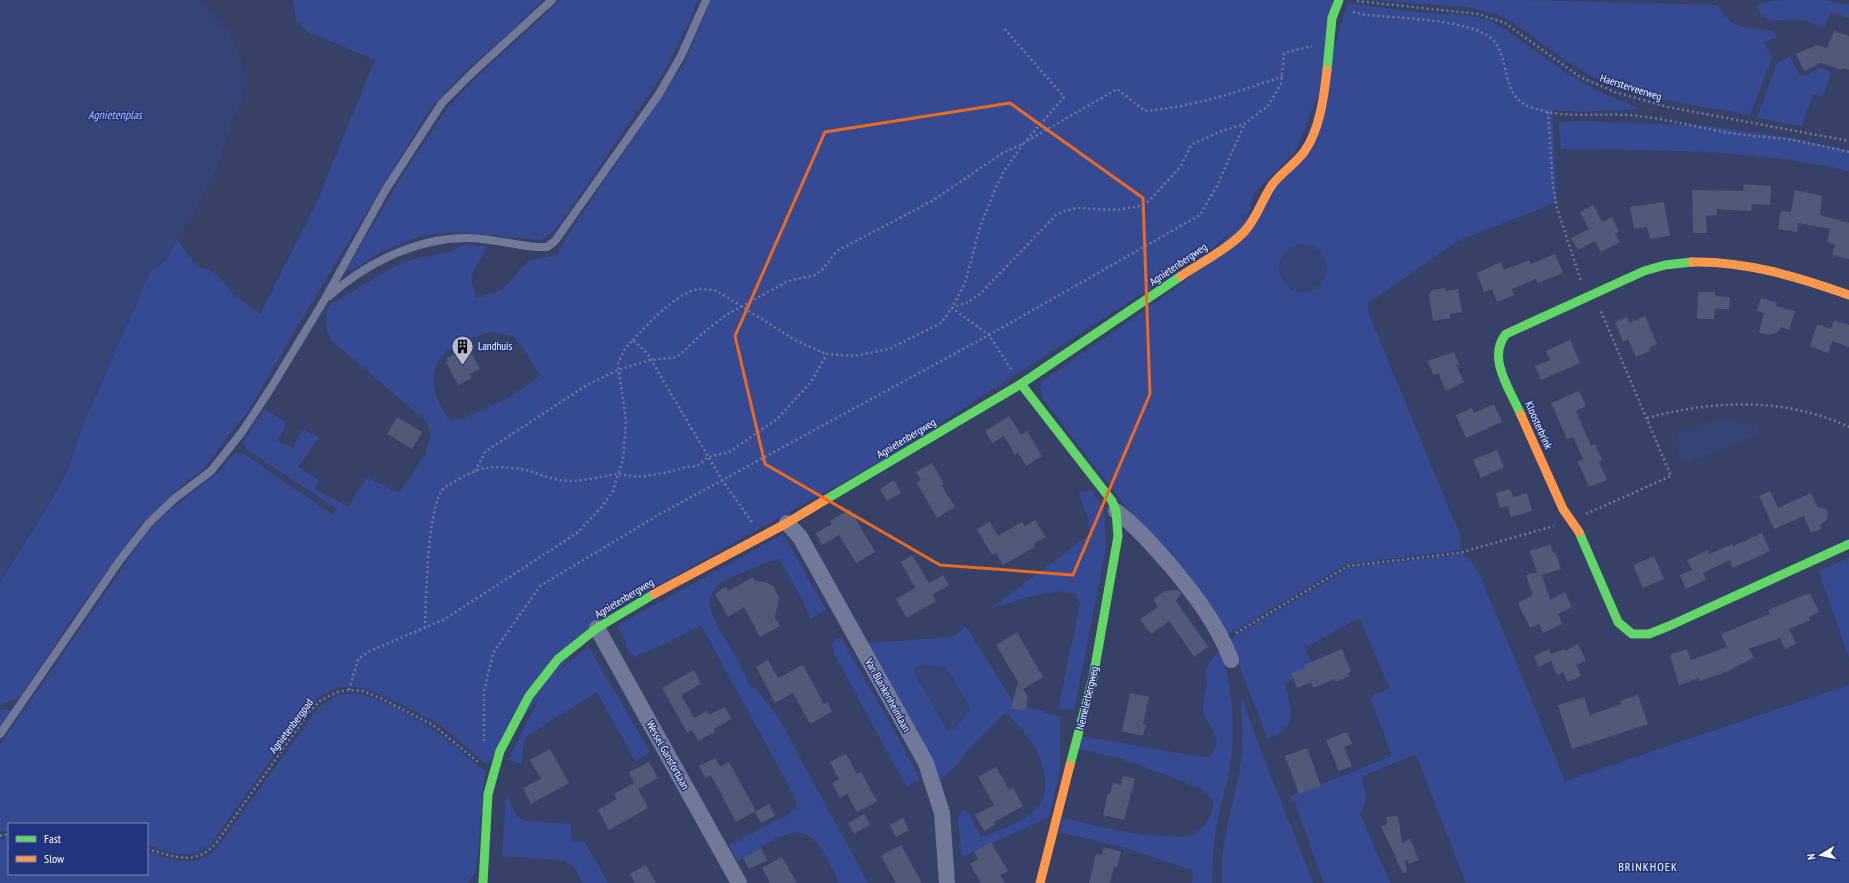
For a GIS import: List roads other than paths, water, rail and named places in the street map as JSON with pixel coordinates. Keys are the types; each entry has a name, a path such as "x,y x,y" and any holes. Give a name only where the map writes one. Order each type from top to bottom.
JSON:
{"street":[{"name":"Agnietenbergweg","path":"483,883 488,794 500,751 529,696 558,658 597,628 694,571 787,523 1021,384 1236,240 1247,229 1256,216 1272,185 1301,156 1313,136 1325,90 1328,42 1332,18 1338,2"},
{"name":"Kloosterbrink","path":"1849,295 1798,278 1727,263 1703,262 1666,265 1655,268 1590,295 1506,334 1501,340 1497,356 1502,372 1563,509 1580,534 1618,622 1632,634 1641,635 1669,626 1849,544"},
{"name":"Nemelerbergweg","path":"1021,384 1105,490 1116,511 1118,536 1093,678 1040,883"},
{"name":"Nemelerbergweg","path":"1116,511 1136,527 1195,595 1211,618 1231,660"},
{"name":"Van Blankenheimlaan","path":"787,523 800,537 926,763 942,814 948,883"},
{"name":"Wessel Gansfortlaan","path":"597,628 739,883"}],"lane":[{"path":"0,734 120,560 149,523 174,499 210,471 242,432 326,299 386,190 442,103 471,74 552,0"},
{"path":"326,299 342,284 369,268 390,256 414,247 464,238 536,247 546,247 555,241 659,94 681,56 706,0"}],"water":[{"name":"Agnietenplas","path":"0,0 198,0 229,33 239,52 244,75 243,98 231,126 214,176 166,260 150,272 81,430 69,467 51,501 0,582"},
{"path":"1303,244 1312,246 1320,251 1325,259 1327,268 1325,277 1320,285 1312,290 1303,292 1294,290 1286,285 1281,277 1279,268 1281,259 1286,251 1294,246"},
{"path":"1730,419 1757,426 1759,429 1757,434 1688,463 1680,458 1675,444 1680,433 1717,420"},
{"path":"923,665 946,667 971,709 952,731 949,731 946,728 914,672 914,668"}],"place":[{"name":"Landhuis","path":"463,366"}],"district":[{"name":"BRINKHOEK","path":"1648,866"}]}
